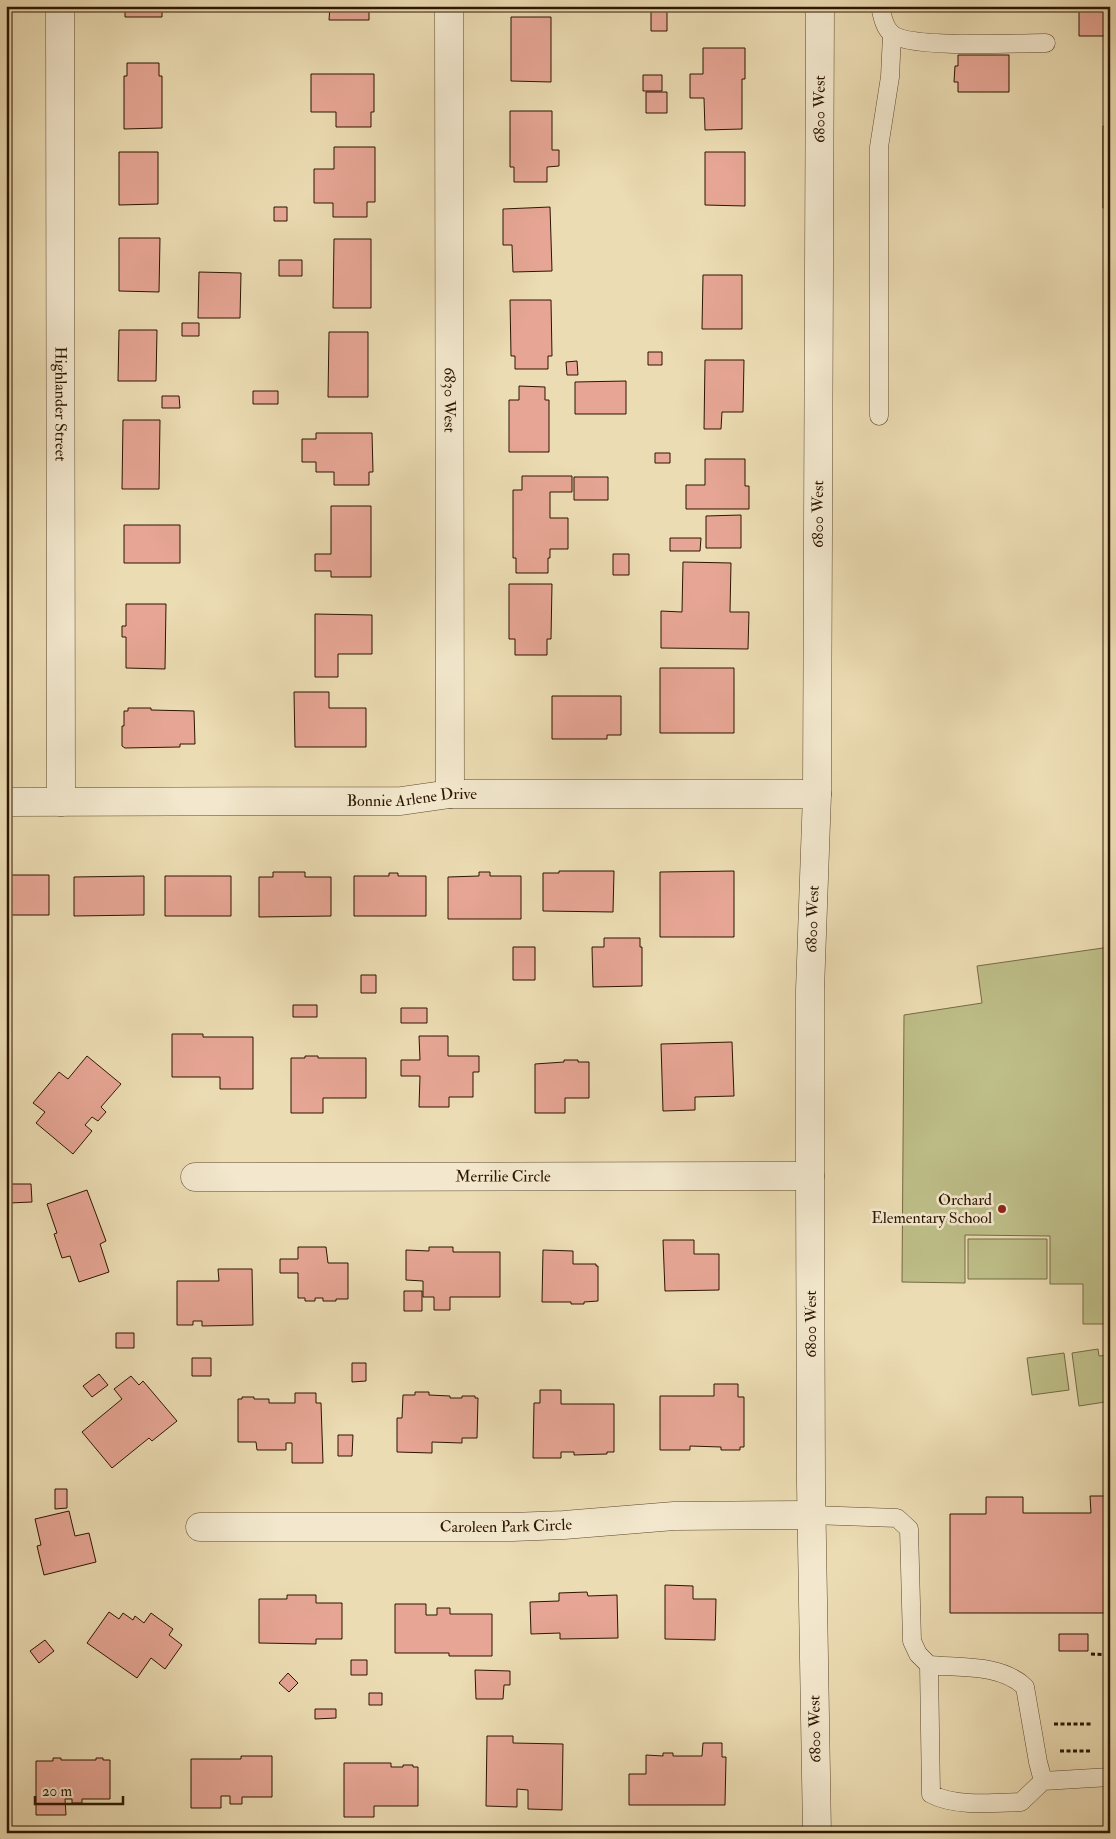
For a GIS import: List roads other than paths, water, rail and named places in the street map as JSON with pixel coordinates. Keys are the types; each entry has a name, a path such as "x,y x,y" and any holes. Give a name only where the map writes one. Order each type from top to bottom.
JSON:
{"street":[{"name":"Highlander Street","path":"60,6 61,802"},
{"name":"6830 West","path":"449,6 450,794"},
{"name":"6800 West","path":"817,1833 812,1516 810,990 817,794 820,6"},
{"name":"Bonnie Arlene Drive","path":"6,802 401,801 450,794 817,794"},
{"name":"Merrilie Circle","path":"195,1177 810,1176"},
{"name":"Caroleen Park Circle","path":"200,1527 512,1527 684,1516 812,1516"}],"lane":[{"path":"879,416 879,146 890,77 892,35 885,25 880,6"},
{"path":"892,35 915,42 940,44 1046,43"},
{"path":"812,1516 897,1518 909,1529 912,1641 918,1654 930,1665 998,1672 1017,1679 1025,1687 1043,1781"},
{"path":"930,1665 931,1794 942,1800 986,1804 1021,1802 1043,1781 1110,1777"}],"place":[{"name":"Orchard Elementary School","path":"1002,1209"}]}
